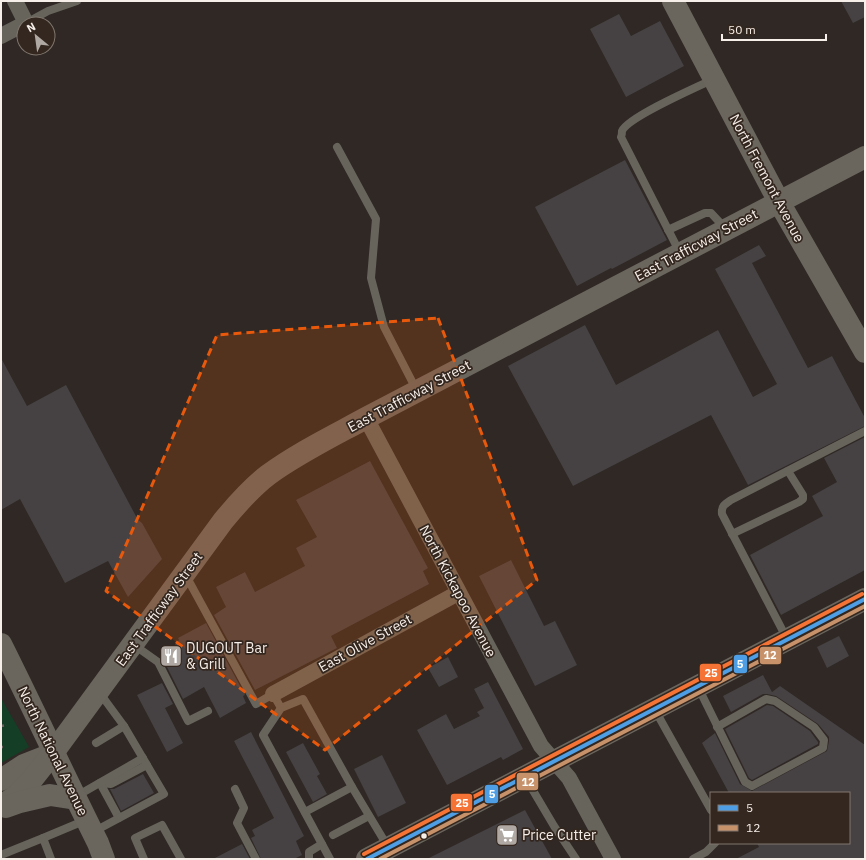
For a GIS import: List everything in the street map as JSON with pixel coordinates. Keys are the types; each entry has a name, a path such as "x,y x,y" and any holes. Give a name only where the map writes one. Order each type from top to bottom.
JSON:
{"main road":[{"name":"North Fremont Avenue","path":"673,1 779,202 865,352"},
{"name":"East Trafficway Street","path":"1,808 31,781 134,644 223,521 258,484 292,459 366,418 865,157"},
{"path":"367,859 554,760 865,599"},
{"name":"North National Avenue","path":"1,644 36,713 53,753 104,859"},
{"path":"1,780 24,765 53,753"},
{"path":"1,808 50,795 75,798"}],"street":[{"path":"15,1 22,16"},
{"path":"1,36 16,28"},
{"name":"North Kickapoo Avenue","path":"366,418 458,593 541,746 569,778 613,859"},
{"name":"East Olive Street","path":"273,694 458,593"}],"lane":[{"path":"39,16 48,11 76,1"},
{"path":"680,254 621,137 622,130 642,115 714,79"},
{"path":"337,147 376,219 371,278 384,327 418,391"},
{"path":"668,230 705,213 711,213 726,230"},
{"path":"787,640 722,514 722,509 724,504 865,431"},
{"path":"732,534 799,502 803,495 788,471"},
{"path":"185,574 256,704 273,694 281,708"},
{"path":"134,644 158,662 188,721 208,711"},
{"path":"698,686 717,727 745,782 752,786 823,748 824,740 814,727 775,701 766,699 717,727"},
{"path":"1,855 43,838 119,818 164,794 124,726 99,691"},
{"path":"330,859 263,735 281,708 303,699 388,848"},
{"path":"654,709 710,808"},
{"path":"96,743 124,726"},
{"path":"75,798 100,783 112,784 145,761"},
{"path":"525,776 554,826 576,859"},
{"path":"100,783 119,818"},
{"path":"305,812 352,787"},
{"path":"235,789 244,808 237,823 256,859"},
{"path":"333,835 369,816"},
{"path":"144,859 135,838 162,825 180,859"},
{"path":"43,838 51,859"},
{"path":"309,859 309,852 322,844"},
{"path":"693,859 706,852 714,844"}],"path":[{"path":"1,726 6,725"}],"highlighted area":[{"path":"438,318 537,580 325,750 106,591 217,335"}],"green space":[{"path":"1,698 29,747 1,763"}],"building":[{"path":"841,1 865,1 865,17 853,23"},
{"path":"619,14 631,36 660,21 684,66 626,97 590,29"},
{"path":"625,160 667,240 577,286 535,207"},
{"path":"759,245 766,256 752,263 808,368 832,356 865,418 865,426 748,485 711,415 573,486 508,366 585,325 616,385 718,330 753,397 777,384 715,269"},
{"path":"1,358 27,406 66,385 138,520 142,523 162,559 128,597 108,561 65,583 20,499 1,510"},
{"path":"865,437 865,570 781,615 750,555 823,516 812,496 837,482 824,458"},
{"path":"370,461 428,568 423,571 429,584 331,636 337,648 255,690 214,615 226,607 216,587 245,572 255,592 305,566 296,548 317,537 296,500"},
{"path":"511,560 544,626 555,621 577,665 535,686 479,576"},
{"path":"206,623 245,695 243,696 246,703 220,718 204,687 183,699 163,659 179,640 178,638"},
{"path":"839,636 849,656 827,668 817,647"},
{"path":"448,657 458,677 439,687 428,668"},
{"path":"763,675 772,692 780,686 865,745 865,859 736,859 759,847 758,844 850,844 850,792 728,792 702,743 715,733 740,784 752,791 827,751 829,737 818,724 776,696 763,694 731,712 723,696"},
{"path":"488,682 523,749 503,760 501,757 447,785 417,730 446,714 454,729 480,716 477,712 484,708 474,689"},
{"path":"162,683 173,704 165,708 183,743 167,752 137,695"},
{"path":"767,705 773,706 810,731 818,744 752,780 749,778 725,729"},
{"path":"251,732 304,836 296,841 302,855 294,859 261,859 251,838 255,836 252,830 274,818 234,741"},
{"path":"303,743 320,774 317,776 327,794 313,802 286,752"},
{"path":"382,755 406,803 378,817 354,769"},
{"path":"143,774 154,793 121,811 110,789 114,789"},
{"name":"Price Cutter","path":"525,810 552,859 427,859"},
{"path":"242,844 250,859 213,859"}],"transit line":[{"name":"25","path":"364,854 862,594"},
{"name":"5","path":"367,859 865,599"},
{"name":"12","path":"380,859 865,606"}],"place":[{"name":"DUGOUT Bar & Grill","path":"171,656"},
{"name":"Price Cutter","path":"507,835"}]}
